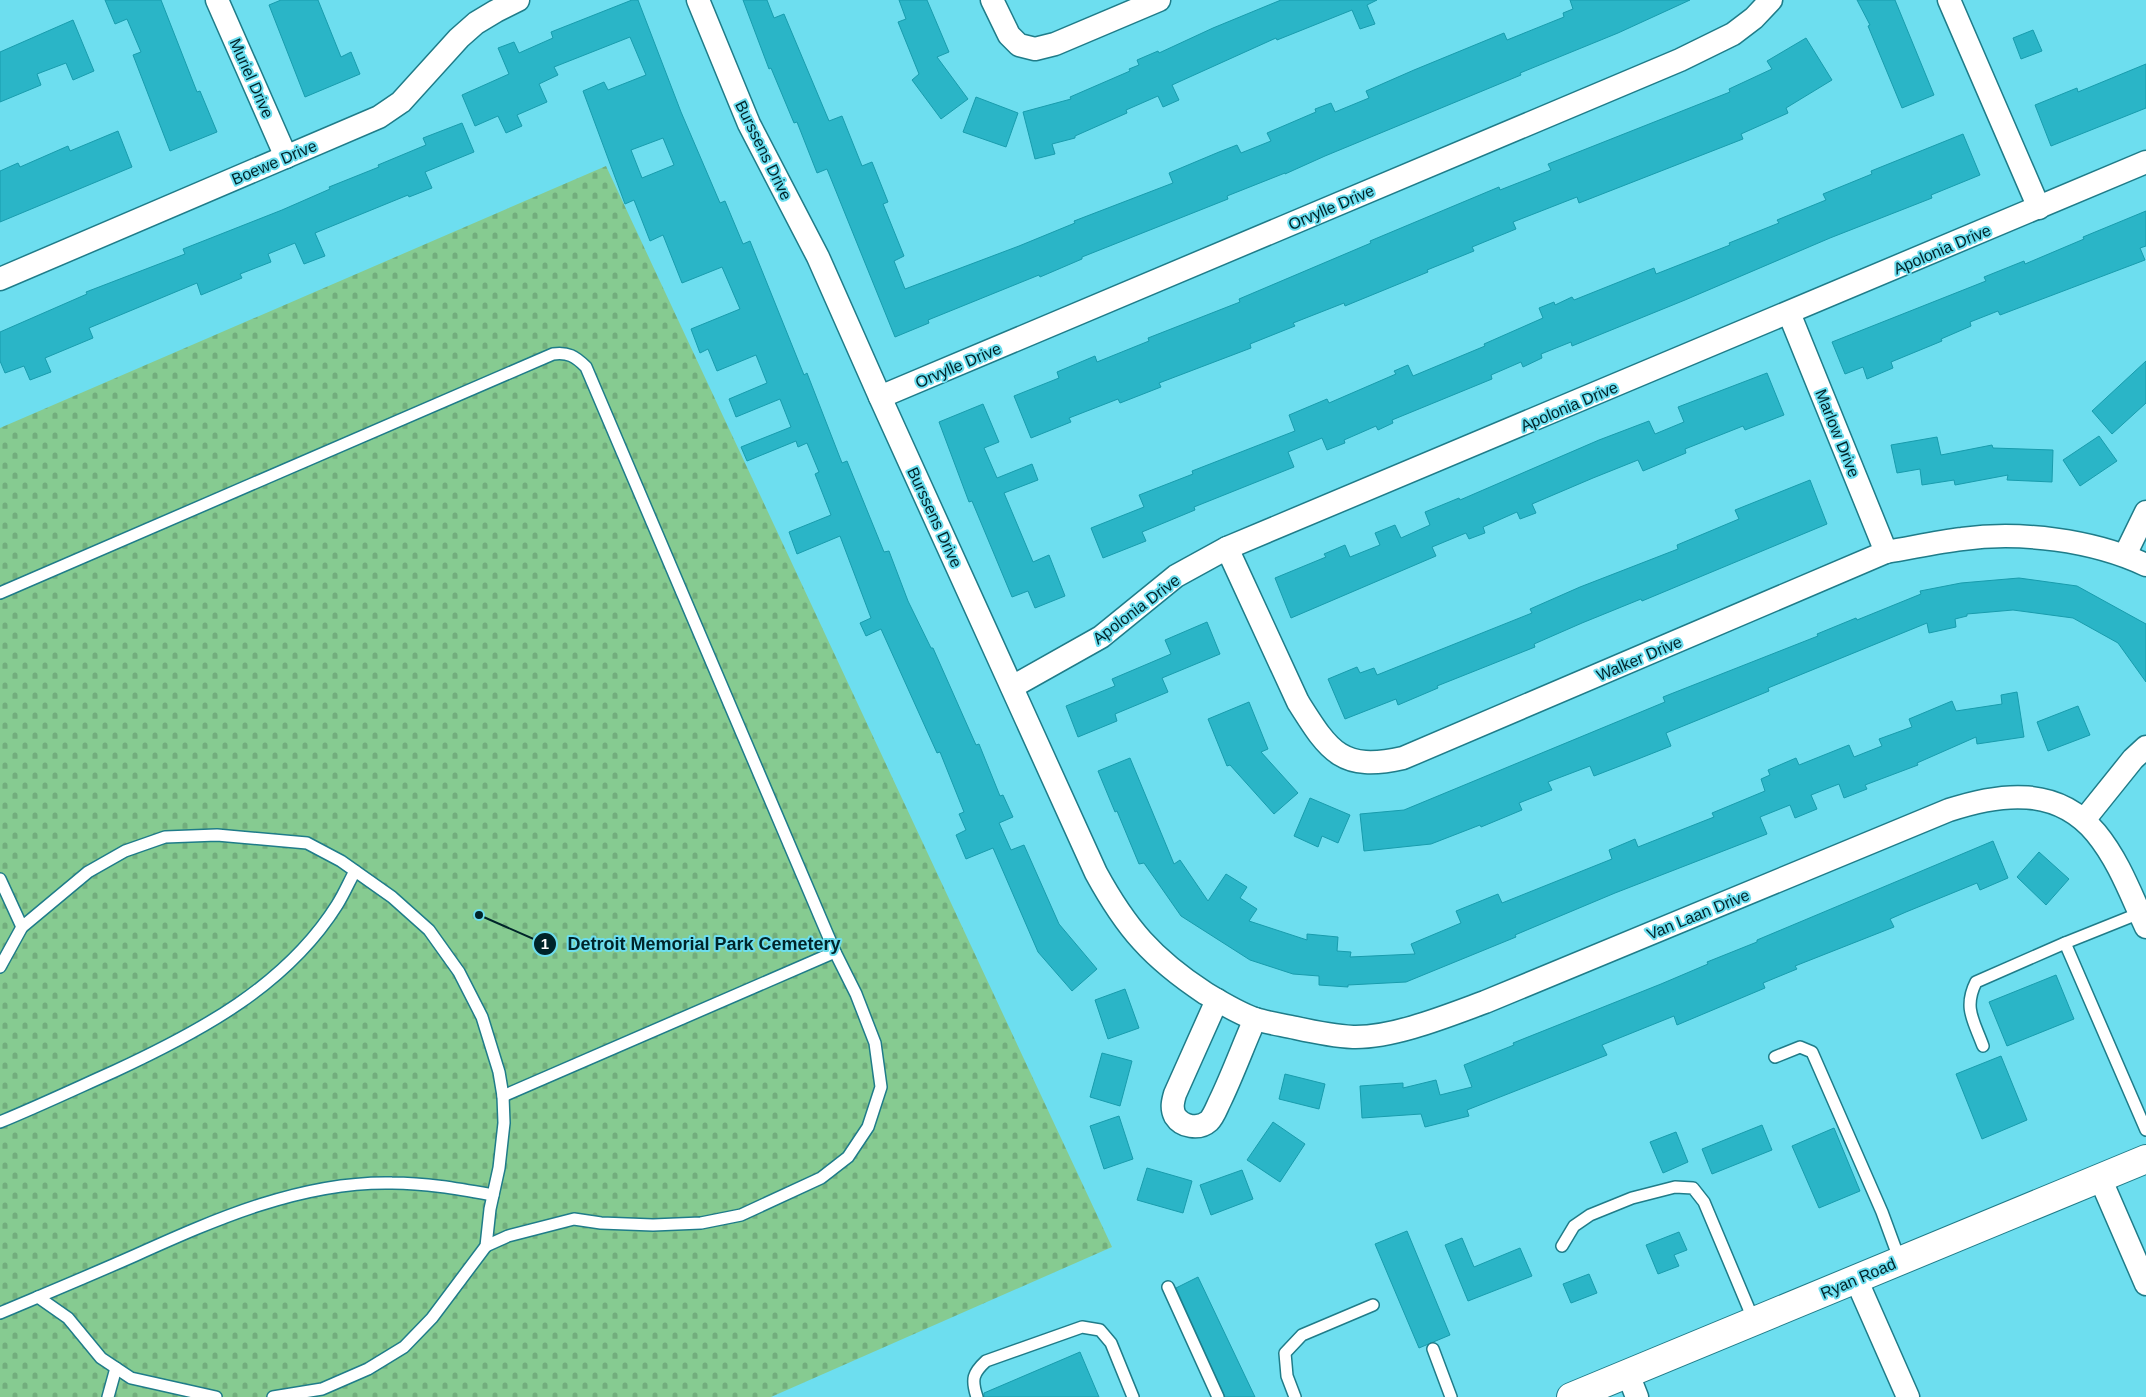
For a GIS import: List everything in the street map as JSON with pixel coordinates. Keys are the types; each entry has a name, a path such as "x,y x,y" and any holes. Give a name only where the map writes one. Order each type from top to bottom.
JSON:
{"main road":[{"name":"Ryan Road","path":"1571,1397 1632,1386 1754,1321 2146,1160"}],"street":[{"name":"Muriel Drive","path":"218,0 286,157"},
{"name":"Boewe Drive","path":"0,279 379,117 401,102 459,38 476,23 496,10 518,0"},
{"name":"Burssens Drive","path":"698,0 749,124 818,257 1096,873 1114,906 1139,939 1175,973 1217,1000"},
{"path":"992,0 1009,35 1019,45 1036,50 1055,44 1159,0"},
{"name":"Orvylle Drive","path":"880,398 1680,60 1733,34 1754,18 1771,0"},
{"path":"1949,0 2039,208"},
{"name":"Apolonia Drive","path":"1012,687 1101,638 1176,576 1227,548 2146,162"},
{"name":"Marlow Drive","path":"1789,313 1886,552"},
{"path":"2146,512 2125,555 2146,565"},
{"name":"Walker Drive","path":"1227,548 1298,702 1312,726 1325,743 1344,758 1359,763 1378,764 1403,758 1886,552 1963,538 2010,536 2053,539 2125,555"},
{"path":"2143,920 2125,881 2108,851 2084,820 2133,759 2146,746"},
{"name":"Van Laan Drive","path":"1217,1000 1255,1019 1308,1030 1353,1037 1381,1034 1426,1024 1485,1002 1968,804 1992,798 2014,796 2042,800 2084,820"},
{"path":"1217,1000 1172,1106 1176,1116 1184,1124 1192,1127 1210,1121 1255,1019"},
{"path":"2100,1178 2146,1284"},
{"path":"1856,1279 1908,1397"}],"lane":[{"path":"0,593 553,354 564,353 576,357 586,367 835,952 856,994 875,1043 881,1087 868,1127 848,1157 821,1178 741,1215 701,1223 653,1225 601,1223 574,1218 508,1236 486,1246 432,1318 404,1347 368,1369 322,1388 273,1397"},
{"path":"0,967 22,927 88,872 125,850 165,837 217,835 308,843 392,896 429,930 459,972 482,1017 499,1072 503,1096 504,1123 499,1168 486,1246"},
{"path":"0,1122 165,1049 250,997 287,965 316,934 337,905 355,871"},
{"path":"0,879 22,927"},
{"path":"1983,1046 1970,1010 1969,996 1976,982 2065,943 2143,920"},
{"path":"2065,943 2146,1130"},
{"path":"503,1096 835,952"},
{"path":"1775,1057 1800,1047 1812,1052 1882,1212 1900,1261"},
{"path":"0,1313 185,1233 284,1197 338,1187 390,1183 439,1186 493,1195"},
{"path":"1562,1246 1574,1226 1590,1215 1632,1198 1675,1187 1693,1188 1704,1202 1754,1321"},
{"path":"1168,1287 1218,1397"},
{"path":"38,1297 68,1318 100,1358 130,1378 216,1397"},
{"path":"1295,1397 1287,1376 1285,1353 1302,1335 1373,1305"},
{"path":"977,1397 973,1385 976,1371 986,1360 1082,1327 1100,1330 1111,1343 1133,1397"},
{"path":"1433,1349 1451,1397"},
{"path":"108,1397 116,1368"}],"green space":[{"path":"606,166 1112,1247 771,1397 0,1397 0,428"}],"building":[{"path":"105,0 161,0 197,92 200,91 217,132 170,151 133,55 141,52 127,19 115,24"},
{"path":"281,0 318,0 341,57 351,52 360,74 305,97 269,5"},
{"path":"632,0 638,0 681,112 720,203 725,201 743,244 750,241 804,375 807,373 842,463 847,461 884,552 889,551 908,601 931,648 933,648 976,745 979,744 1000,796 1003,795 1013,817 999,823 1011,850 1024,845 1059,924 1097,969 1072,991 1038,952 993,848 966,859 956,835 966,830 959,814 964,812 940,752 937,753 881,629 866,636 860,623 871,618 840,536 797,554 789,532 831,515 815,474 819,472 807,443 798,447 796,441 747,461 741,447 791,427 780,399 736,417 729,399 767,383 756,355 717,371 708,349 700,353 691,329 740,309 722,267 682,283 663,235 650,241 634,200 625,204 583,91 604,82 608,90 646,75 630,37 554,67 558,75 539,84 547,102 517,115 522,126 506,133 498,116 475,126 462,95 509,74 498,48 514,42 519,53 553,38 551,32","holes":["663,138 674,165 642,178 631,150"]},
{"path":"743,0 767,0 774,18 784,14 829,121 842,116 862,166 872,162 888,202 883,204 904,256 894,261 905,289 1019,246 1075,223 1074,221 1173,183 1169,173 1219,152 1237,145 1241,153 1271,141 1267,133 1316,112 1315,109 1331,103 1335,112 1369,98 1366,91 1414,70 1504,33 1507,40 1564,17 1563,13 1573,9 1570,0 1690,0 1618,33 1520,73 1521,75 1285,174 1227,196 1228,199 1082,257 1082,259 1040,277 1039,275 928,320 929,323 895,337 827,169 817,173 797,122 794,123 771,68 769,69"},
{"path":"899,0 927,0 949,52 937,57 968,99 941,119 912,80 919,74 898,22 906,19"},
{"path":"1281,0 1377,0 1367,5 1375,24 1360,29 1352,10 1277,40 1276,38 1172,85 1179,100 1163,107 1158,96 1126,110 1127,113 1075,136 1075,138 1052,144 1055,154 1035,159 1023,112 1071,99 1070,97 1130,71 1129,69 1139,65 1137,60 1158,51 1159,53"},
{"path":"1857,0 1895,0 1934,95 1902,108 1868,26 1870,25"},
{"path":"73,20 94,71 73,80 66,63 37,74 41,85 0,102 0,52"},
{"path":"2033,30 2042,51 2021,59 2013,38"},
{"path":"1806,38 1832,80 1786,108 1788,113 1741,134 1743,139 1579,203 1577,197 1513,222 1516,229 1472,247 1474,251 1427,270 1428,272 1345,306 1344,303 1293,323 1295,326 1250,344 1251,348 1159,383 1161,387 1120,403 1118,399 1069,418 1071,422 1031,438 1014,396 1059,378 1057,372 1095,356 1097,362 1149,341 1148,338 1240,302 1239,299 1371,243 1370,241 1499,187 1500,190 1551,170 1548,164 1730,92 1729,89 1772,69 1767,61"},
{"path":"2146,64 2146,108 2051,146 2035,105 2077,88 2078,92"},
{"path":"976,97 1018,113 1006,147 963,132"},
{"path":"462,123 474,152 425,172 432,188 409,197 408,195 315,233 325,256 304,264 295,243 268,254 271,262 240,274 242,278 201,295 197,283 89,328 93,338 45,358 51,372 30,380 24,366 5,373 0,361 0,332 87,294 86,292 185,254 183,249 282,210 330,189 329,187 379,167 378,165 426,145 423,138"},
{"path":"118,131 132,167 0,222 0,171 18,163 20,167 68,146 70,151"},
{"path":"1963,134 1980,175 1931,195 1932,198 1830,238 1685,300 1572,346 1571,342 1541,354 1542,358 1523,367 1521,362 1491,375 1492,379 1392,420 1393,423 1378,430 1376,426 1344,440 1345,443 1327,450 1322,438 1288,452 1294,467 1194,507 1195,510 1142,532 1146,541 1103,558 1091,528 1144,507 1139,495 1193,474 1192,471 1295,431 1289,415 1327,399 1329,403 1396,374 1394,371 1408,365 1413,376 1485,346 1484,344 1543,318 1539,308 1554,302 1555,305 1572,297 1574,300 1654,268 1656,274 1730,245 1729,243 1779,223 1777,220 1826,200 1823,194 1872,174 1871,171"},
{"path":"2146,211 2146,246 2140,248 2145,260 2000,315 1998,311 1970,322 1971,326 1941,339 1942,341 1891,362 1893,368 1867,379 1863,367 1845,374 1832,342 1986,281 1984,277 2024,261 2025,264"},
{"path":"2146,361 2146,403 2112,434 2092,411"},
{"path":"1767,373 1784,415 1745,430 1743,426 1685,449 1686,453 1643,471 1638,460 1593,478 1532,504 1536,513 1520,519 1517,512 1483,527 1485,533 1469,539 1466,533 1432,547 1436,556 1291,618 1275,578 1326,557 1324,554 1345,545 1350,557 1380,545 1375,533 1395,525 1401,538 1430,525 1425,512 1459,498 1460,500 1599,440 1649,421 1655,434 1684,422 1678,407"},
{"path":"983,404 999,442 984,448 997,478 1032,464 1038,480 1004,493 1033,562 1049,555 1065,596 1035,608 1028,591 1012,597 972,501 969,502 939,422"},
{"path":"2099,436 2117,461 2080,486 2063,460"},
{"path":"1937,437 1941,455 1992,445 1993,448 2053,450 2052,482 2007,480 2008,475 1955,485 1954,480 1922,485 1920,469 1897,473 1891,445"},
{"path":"1810,480 1827,524 1642,601 1641,599 1582,623 1534,644 1535,647 1437,686 1438,688 1398,705 1396,699 1345,719 1328,679 1357,667 1360,673 1374,668 1377,675 1532,613 1530,609 1580,587 1678,549 1677,545 1739,519 1735,510"},
{"path":"2019,578 2077,586 2146,624 2146,682 2118,643 2073,618 2013,610 1967,614 1967,616 1955,619 1956,627 1929,633 1927,623 1768,688 1769,691 1666,733 1671,746 1594,776 1590,766 1548,782 1552,790 1519,803 1522,810 1481,827 1480,825 1431,844 1364,851 1360,814 1404,810 1665,702 1663,697 1818,636 1817,634 1856,618 1857,620 1921,594 1920,591 1961,583"},
{"path":"1207,622 1220,654 1162,678 1168,692 1115,714 1117,721 1078,737 1066,706 1115,686 1112,679 1171,654 1165,640"},
{"path":"2017,692 2024,737 1977,744 1976,737 1917,763 1918,765 1865,785 1867,789 1844,798 1839,784 1811,795 1817,809 1795,818 1790,805 1760,817 1767,834 1615,893 1515,935 1516,937 1406,982 1348,985 1348,987 1319,985 1319,976 1293,974 1250,960 1181,916 1144,863 1139,864 1098,771 1130,758 1174,864 1180,860 1208,901 1226,874 1247,887 1240,898 1257,909 1249,921 1307,940 1307,934 1338,937 1337,951 1351,952 1350,957 1415,954 1411,944 1461,923 1456,911 1498,894 1502,903 1612,859 1609,850 1635,839 1638,847 1714,817 1712,813 1765,791 1761,779 1770,775 1768,770 1796,758 1799,765 1849,745 1854,757 1882,746 1879,739 1912,727 1909,719 1952,701 1956,711 2002,704 2001,695"},
{"path":"1249,702 1268,749 1261,752 1298,793 1274,814 1230,765 1227,766 1208,719"},
{"path":"2078,706 2090,735 2048,751 2037,722"},
{"path":"1310,798 1350,815 1338,843 1322,836 1318,847 1294,836"},
{"path":"1993,841 2008,878 1980,890 1977,883 1890,919 1894,927 1795,966 1797,969 1763,983 1765,988 1677,1025 1674,1016 1602,1045 1607,1055 1467,1110 1469,1116 1425,1127 1421,1114 1362,1118 1360,1086 1403,1083 1403,1088 1436,1080 1440,1095 1472,1087 1464,1065 1514,1045 1513,1043 1661,984 1708,964 1707,962 1757,942 1757,940"},
{"path":"2039,852 2069,879 2046,905 2017,877"},
{"path":"2056,975 2074,1019 2007,1046 1989,1002"},
{"path":"1125,989 1139,1028 1108,1039 1095,1000"},
{"path":"1102,1053 1132,1061 1120,1106 1090,1097"},
{"path":"2001,1056 2027,1120 1982,1139 1956,1074"},
{"path":"1285,1074 1325,1084 1319,1109 1279,1099"},
{"path":"1119,1116 1133,1159 1104,1169 1090,1126"},
{"path":"1273,1122 1305,1144 1280,1182 1247,1160"},
{"path":"1762,1125 1772,1150 1712,1174 1702,1149"},
{"path":"1834,1128 1860,1191 1819,1208 1792,1146"},
{"path":"1676,1132 1688,1162 1663,1173 1650,1142"},
{"path":"1147,1168 1192,1181 1183,1213 1137,1200"},
{"path":"1242,1170 1253,1199 1211,1215 1200,1185"},
{"path":"1407,1231 1450,1335 1419,1348 1375,1244"},
{"path":"1679,1232 1687,1250 1674,1255 1679,1266 1658,1274 1646,1245"},
{"path":"1462,1238 1474,1267 1520,1248 1532,1276 1468,1301 1445,1245"},
{"path":"1589,1274 1597,1293 1571,1303 1563,1284"},
{"path":"1198,1277 1255,1397 1225,1397 1176,1288"},
{"path":"1080,1352 1099,1397 984,1397 984,1393"}],"place":[{"name":"Detroit Memorial Park Cemetery","path":"479,915"}]}
